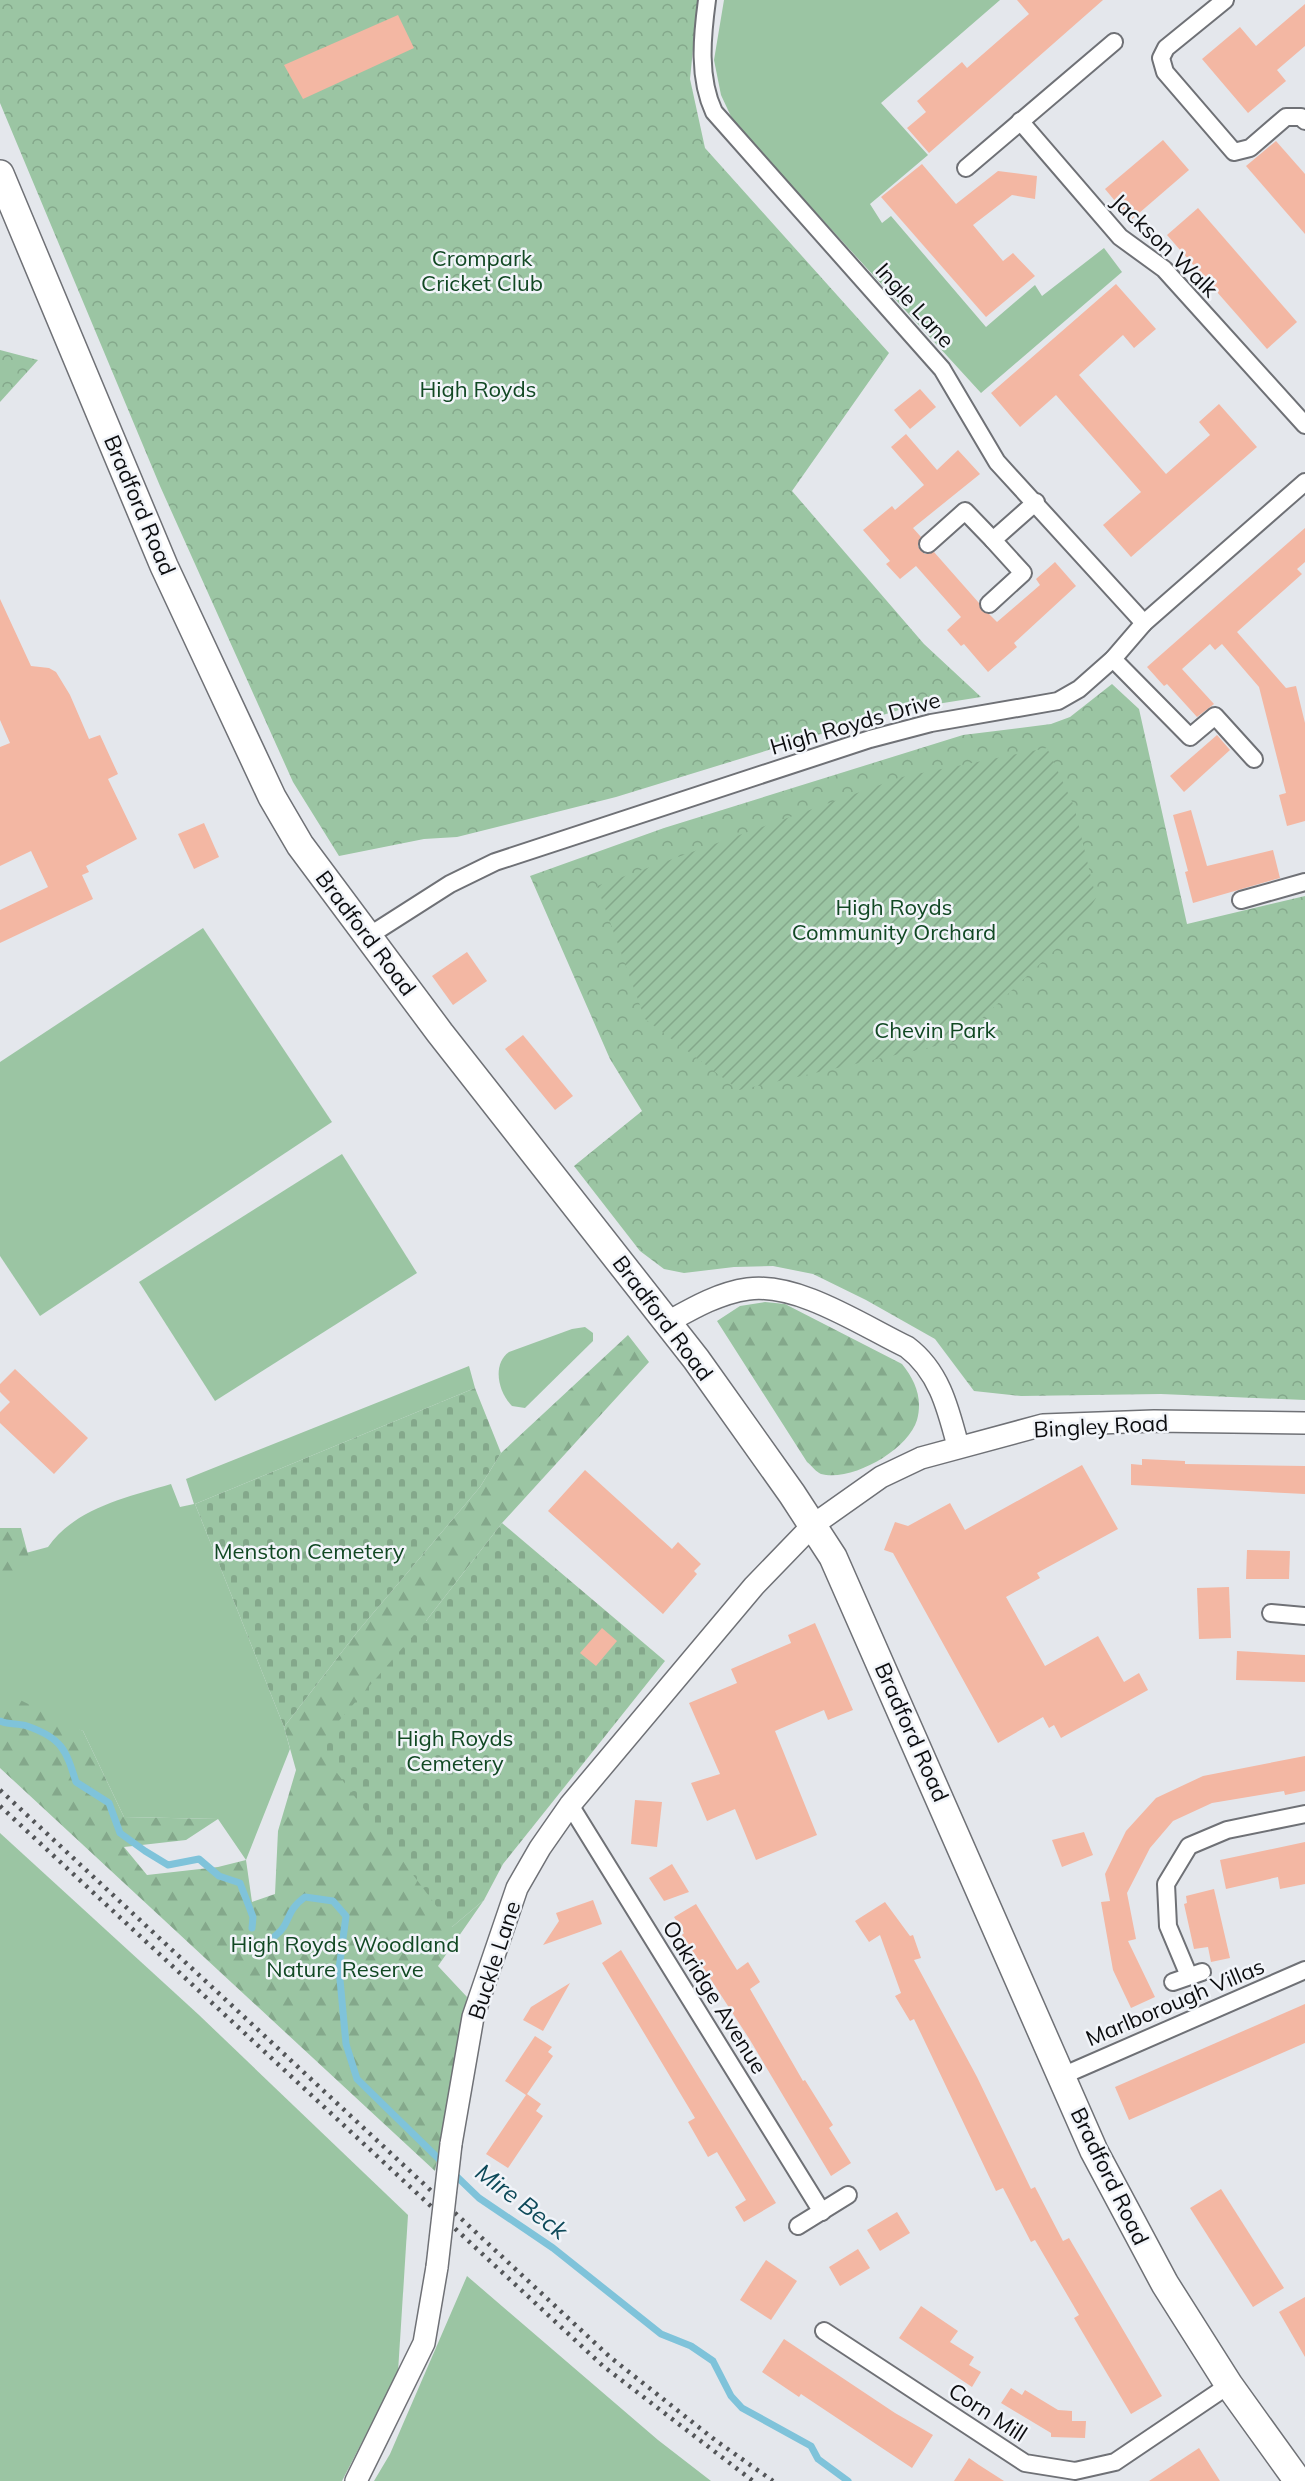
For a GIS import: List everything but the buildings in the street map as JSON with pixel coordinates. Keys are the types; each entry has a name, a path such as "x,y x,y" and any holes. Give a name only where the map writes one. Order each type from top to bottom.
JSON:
{"main road":[{"name":"Bradford Road","path":"0,174 7,209 164,566 272,797 300,845 367,937 569,1200 668,1322 813,1525 843,1575 1094,2151 1164,2284 1229,2385 1298,2481"}],"street":[{"name":"Ingle Lane","path":"707,0 703,32 706,94 714,112 942,369 997,462 1036,502 1144,623"},
{"path":"1225,0 1166,48 1161,58 1165,72 1234,153 1250,148 1286,117 1301,117 1305,122"},
{"path":"966,168 1114,42"},
{"name":"Jackson Walk","path":"1020,121 1120,237 1164,269 1305,426"},
{"name":"High Royds Drive","path":"367,937 450,884 495,862 870,739 931,723 1058,701 1079,689 1113,659 1144,623 1305,482"},
{"path":"993,540 1036,502"},
{"path":"928,544 964,511 1023,573 989,604"},
{"path":"1113,659 1190,737 1215,716 1254,759"},
{"path":"1241,900 1305,882"},
{"path":"668,1322 707,1301 749,1289 801,1295 907,1347 922,1359 942,1394 958,1446"},
{"name":"Bingley Road","path":"813,1525 881,1476 921,1458 958,1446 1043,1425 1154,1421 1305,1423"},
{"name":"Buckle Lane","path":"356,2481 424,2343 437,2267 451,2144 473,2017 517,1888 540,1848 570,1805 754,1586 813,1525"},
{"path":"1271,1613 1305,1616"},
{"name":"Oakridge Avenue","path":"570,1805 822,2212"},
{"path":"1173,1982 1196,1974 1168,1926 1166,1884 1189,1846 1227,1830 1305,1814"},
{"name":"Marlborough Villas","path":"1062,2076 1305,1970"},
{"path":"798,2226 848,2195"},
{"name":"Corn Mill","path":"824,2331 1025,2463 1075,2471 1115,2462 1229,2385"}],"green space":[{"name":"High Royds","path":"0,0 698,0 690,79 705,148 889,353 792,491 924,644 981,697 899,710 616,797 457,837 424,839 339,856 293,782 160,486 0,103"},
{"path":"724,0 1000,0 881,103 928,155 870,204 882,223 891,216 986,327 1035,285 1042,296 1104,248 1122,272 981,393 734,123 721,95 714,60"},
{"path":"0,350 38,360 0,402"},
{"name":"Chevin Park","path":"1112,684 1139,709 1187,924 1305,896 1305,1400 1161,1394 1021,1396 974,1391 935,1339 866,1300 813,1274 773,1266 734,1267 684,1273 664,1269 640,1251 574,1166 642,1111 610,1059 530,876 664,828 963,735 1051,724 1070,717"},
{"name":"High Royds Community Orchard","path":"1047,748 1074,806 1096,898 1076,930 958,1041 739,1090 645,1019 597,886 902,777"},
{"path":"203,928 332,1122 40,1316 0,1256 0,1062"},
{"path":"342,1154 417,1273 215,1401 139,1282"},
{"path":"765,1302 785,1304 902,1364 917,1390 919,1404 917,1420 903,1442 877,1461 848,1473 821,1474 807,1462 717,1321 740,1306"},
{"path":"585,1327 593,1333 593,1341 525,1408 512,1406 500,1386 499,1371 504,1357 509,1352 572,1329"},
{"name":"High Royds Woodland Nature Reserve","path":"628,1335 649,1362 502,1523 426,1621 452,1927 484,1900 438,1966 467,1997 435,2171 0,1768 0,1705 10,1695 83,1731 124,1817 218,1819 186,1840 124,1847 147,1875 218,1867 246,1860 252,1902 275,1894 278,1831 296,1770 284,1727 358,1631 480,1487 501,1453"},
{"path":"469,1366 475,1388 195,1504 284,1727 290,1749 246,1860 218,1819 124,1817 83,1731 0,1705 0,1560 48,1547 59,1534 87,1513 120,1499 171,1484 180,1507 194,1504 186,1479"},
{"name":"Menston Cemetery","path":"475,1388 501,1453 480,1487 358,1631 284,1727 195,1504"},
{"name":"High Royds Cemetery","path":"502,1523 665,1661 503,1864 484,1900 452,1927 317,1746 426,1621"},
{"path":"0,1528 21,1528 29,1558 0,1585"},
{"path":"0,1833 199,2015 408,2215 398,2372 342,2481 0,2481"},
{"path":"467,2276 658,2440 711,2481 374,2481 390,2454"}],"waterway":[{"name":"Mire Beck","path":"0,1721 27,1726 48,1735 55,1741 65,1753 76,1782 109,1803 120,1833 145,1851 168,1865 199,1859 219,1876 240,1883 253,1917 252,1928"},
{"name":"Mire Beck","path":"275,1936 284,1927 298,1902 305,1897 333,1901 346,1916 339,1969 346,2044 357,2079 444,2164"},
{"name":"Mire Beck","path":"452,2172 479,2198 553,2248 661,2334 691,2346 713,2361 731,2396 742,2408 811,2446 818,2459 848,2481"}],"railway":[{"path":"0,1790 610,2357 715,2440 773,2481"},
{"path":"0,1806 603,2366 753,2481"}],"park label":[{"name":"Crompark Cricket Club","path":"482,270"}]}
